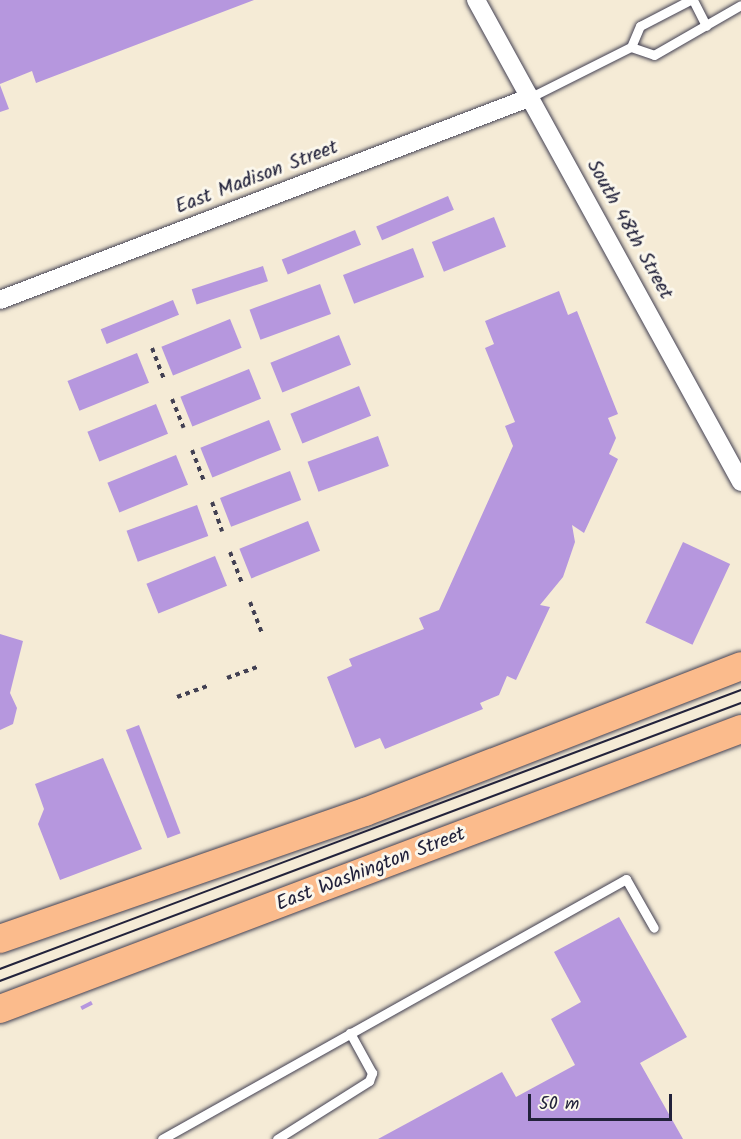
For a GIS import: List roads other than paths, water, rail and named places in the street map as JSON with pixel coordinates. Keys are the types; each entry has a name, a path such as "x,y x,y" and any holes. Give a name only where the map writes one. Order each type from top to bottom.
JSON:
{"main road":[{"path":"0,939 365,812 741,666"},
{"name":"East Washington Street","path":"0,1008 741,729"}],"street":[{"name":"South 48th Street","path":"476,0 741,482"},
{"name":"East Madison Street","path":"0,300 531,97"}],"lane":[{"path":"531,97 632,47 640,26 691,0 706,26"},
{"path":"632,47 654,55 741,5"},
{"path":"162,1139 626,879 654,928"},
{"path":"277,1139 369,1081 372,1073 351,1033"}],"tram line":[{"path":"0,969 741,690"},
{"path":"0,981 741,703"}]}
